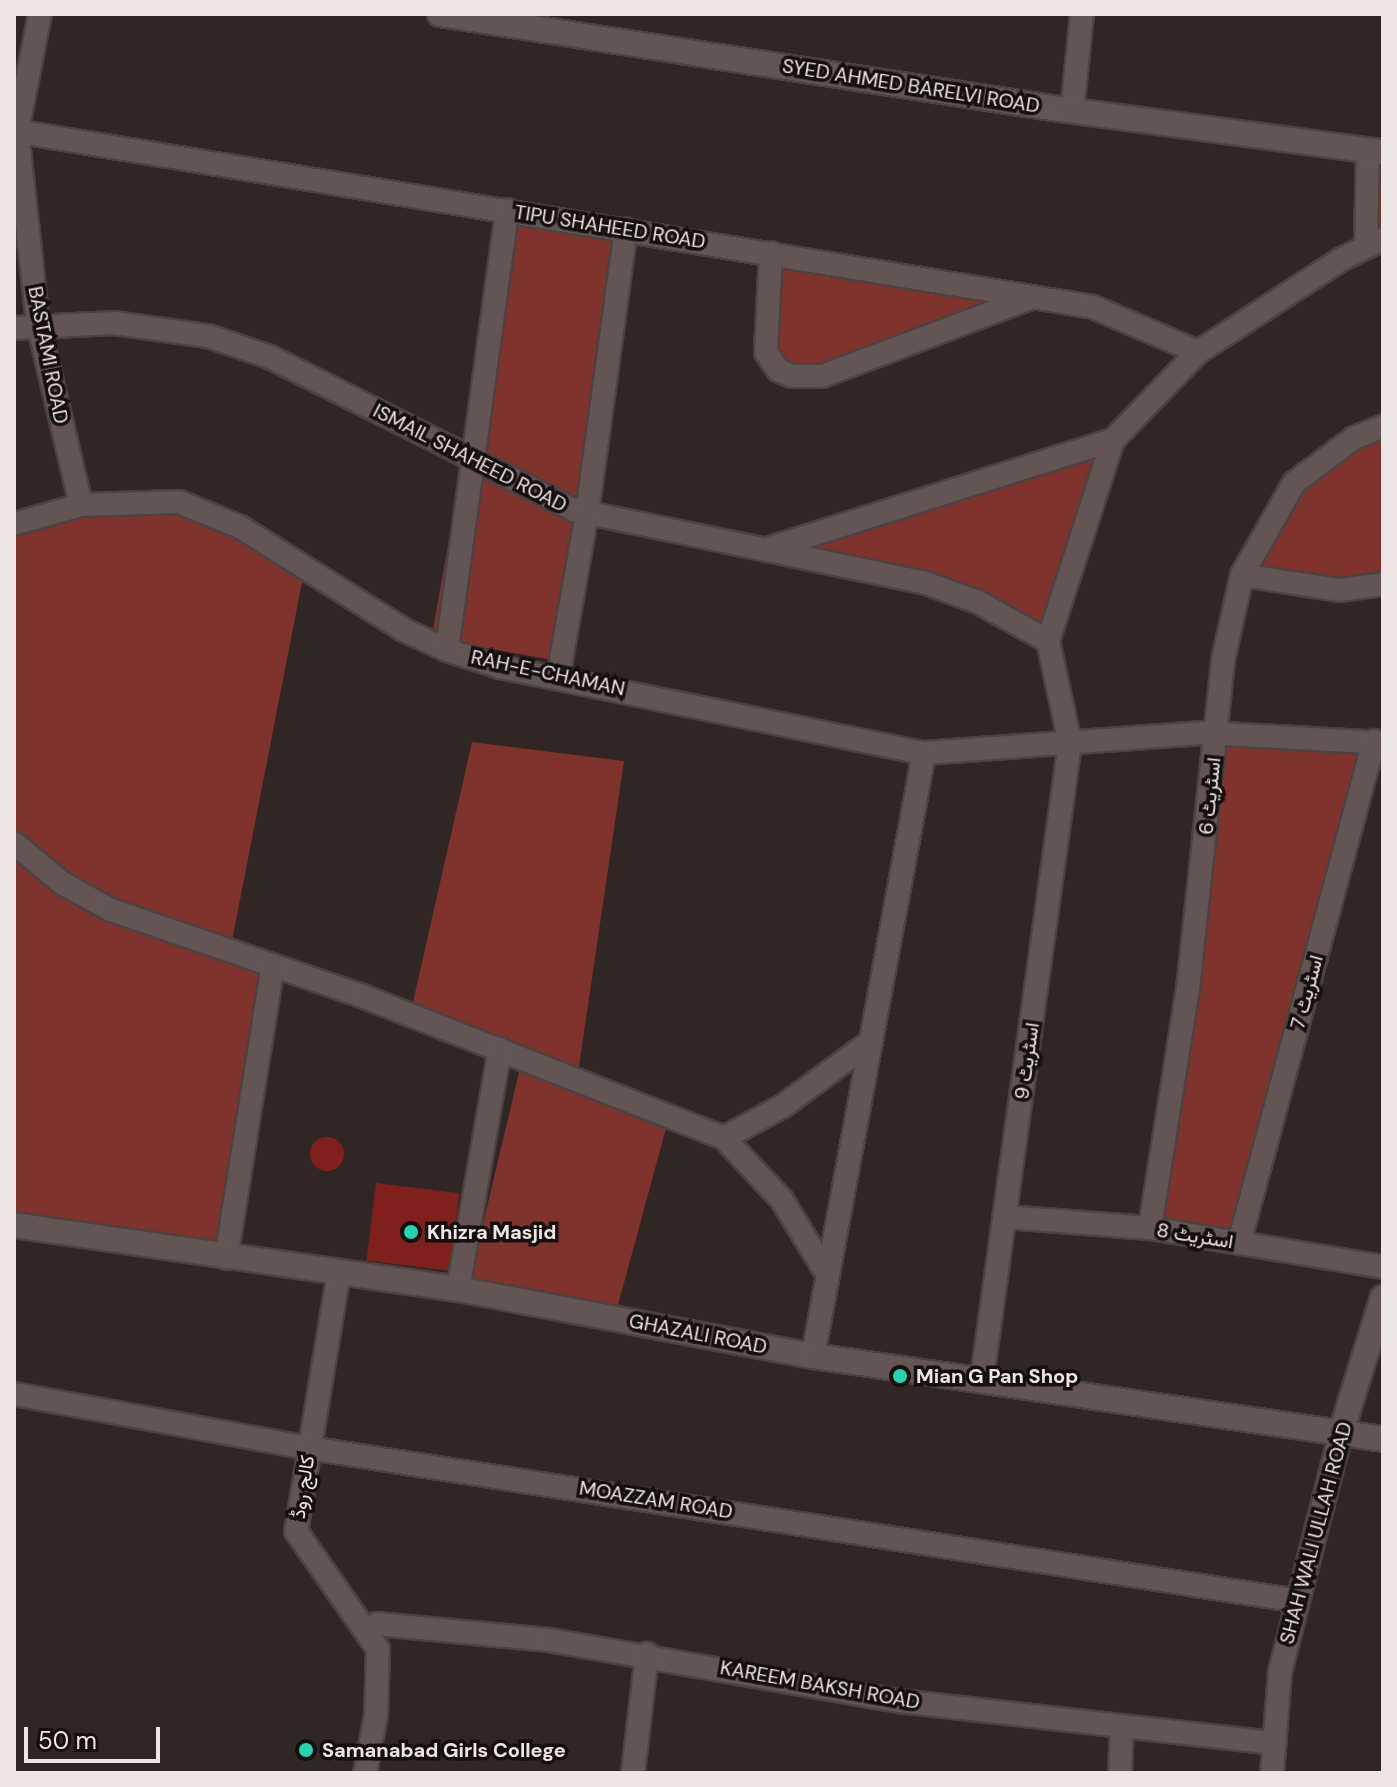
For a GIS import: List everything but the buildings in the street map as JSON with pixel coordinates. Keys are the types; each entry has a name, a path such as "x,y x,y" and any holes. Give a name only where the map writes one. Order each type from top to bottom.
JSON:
{"main road":[{"name":"SYED AHMED BARELVI ROAD","path":"440,14 1072,111 1375,151"},
{"name":"GHAZALI ROAD","path":"14,1225 226,1258 458,1289 813,1356 982,1378 1340,1436 1383,1439"},
{"name":"SHAH WALI ULLAH ROAD","path":"1340,1436 1383,1297"}],"street":[{"name":"BASTAMI ROAD","path":"40,14 15,131 38,323 81,505"},
{"path":"1072,111 1082,14"},
{"name":"TIPU SHAHEED ROAD","path":"15,131 1093,307 1198,352"},
{"path":"762,550 923,582 978,602 1048,641 1113,440 1198,352 1375,242 1375,151"},
{"path":"447,650 507,210"},
{"path":"558,677 587,513 626,230"},
{"path":"771,253 766,352 778,370 792,376 822,376 1034,297"},
{"name":"ISMAIL SHAHEED ROAD","path":"14,328 38,323 139,325 208,336 270,357 474,462 587,513 762,550 1113,440"},
{"name":"اسٹریٹ 6","path":"1150,1228 1188,989 1223,660 1242,575 1294,483 1354,438 1383,426"},
{"name":"RAH-E-CHAMAN","path":"14,524 81,505 138,500 179,502 250,533 404,630 447,650 500,667 924,753 1217,732 1379,742"},
{"path":"1242,575 1339,590 1383,584"},
{"name":"اسٹریٹ 9","path":"982,1378 1070,743 1048,641"},
{"name":"اسٹریٹ 7","path":"1239,1243 1379,742"},
{"path":"813,1356 826,1272 924,753"},
{"path":"14,843 62,883 111,910 500,1049 724,1138 782,1200 826,1272"},
{"path":"226,1258 273,966"},
{"path":"724,1138 783,1106 869,1043"},
{"path":"458,1289 500,1049"},
{"name":"اسٹریٹ 8","path":"1006,1217 1150,1228 1383,1267"},
{"name":"کالج روڈ","path":"339,1272 296,1531 368,1629 381,1668 365,1773"},
{"name":"MOAZZAM ROAD","path":"14,1394 309,1448 1298,1601"},
{"name":"SHAH WALI ULLAH ROAD","path":"1272,1773 1280,1672 1340,1436"},
{"name":"KAREEM BAKSH ROAD","path":"368,1629 377,1624 647,1654 899,1701 1275,1743"},
{"path":"633,1773 647,1654"},
{"path":"1120,1773 1122,1726"}],"shaded area":[{"path":"1368,150 1383,152 1383,239 1367,246"},
{"path":"507,210 626,231 551,659 431,638"},
{"path":"771,253 1034,297 792,376 763,333"},
{"path":"1383,426 1383,584 1242,575 1294,483"},
{"path":"1113,440 1050,647 978,602 762,550"},
{"path":"172,502 305,567 230,951 281,969 233,1260 14,1225 14,529 31,521"},
{"path":"1206,733 1374,741 1239,1243 1150,1228"},
{"path":"472,742 624,761 578,1073 413,1002"},
{"path":"521,1064 668,1121 615,1316 469,1283"}],"place":[{"name":"Khizra Masjid","path":"411,1232"},
{"name":"Mian G Pan Shop","path":"900,1376"},
{"name":"Samanabad Girls College","path":"306,1750"}]}
